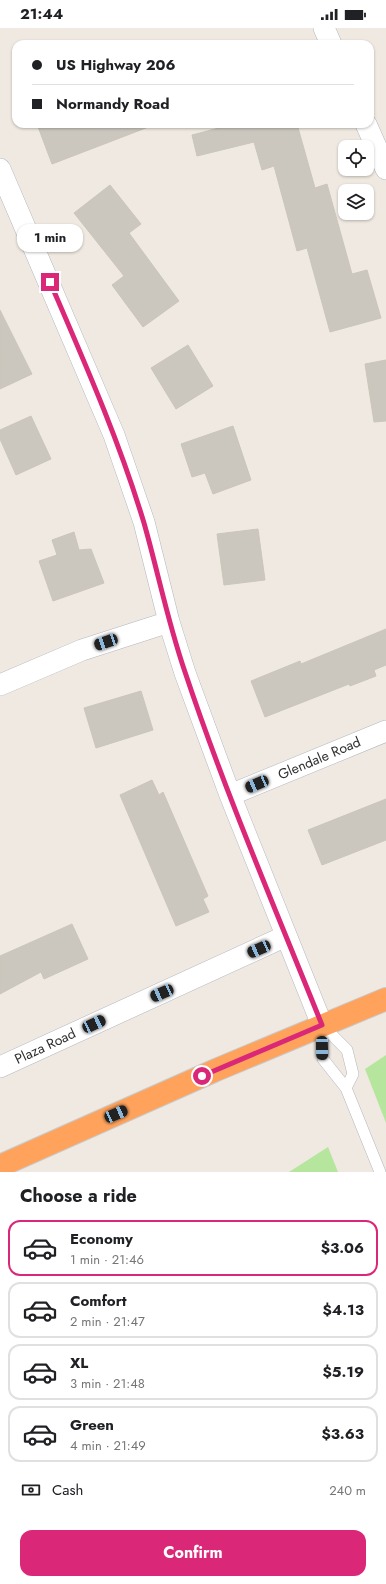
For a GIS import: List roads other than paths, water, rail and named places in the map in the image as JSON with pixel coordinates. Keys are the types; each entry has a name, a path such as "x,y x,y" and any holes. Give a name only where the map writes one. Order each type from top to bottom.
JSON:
{"highway":[{"path":"0,1166 87,1126 386,999"}],"street":[{"path":"324,28 329,40"},
{"path":"368,128 386,169"},
{"path":"0,169 114,435 144,522 169,622 185,673 230,795 322,1025"},
{"path":"0,685 82,650 169,622"},
{"name":"Glendale Road","path":"230,795 386,731"},
{"name":"Plaza Road","path":"0,1067 286,936"}],"lane":[{"path":"322,1025 322,1059 346,1088 380,1172"},
{"path":"322,1025 347,1050 353,1074 346,1088"}]}
